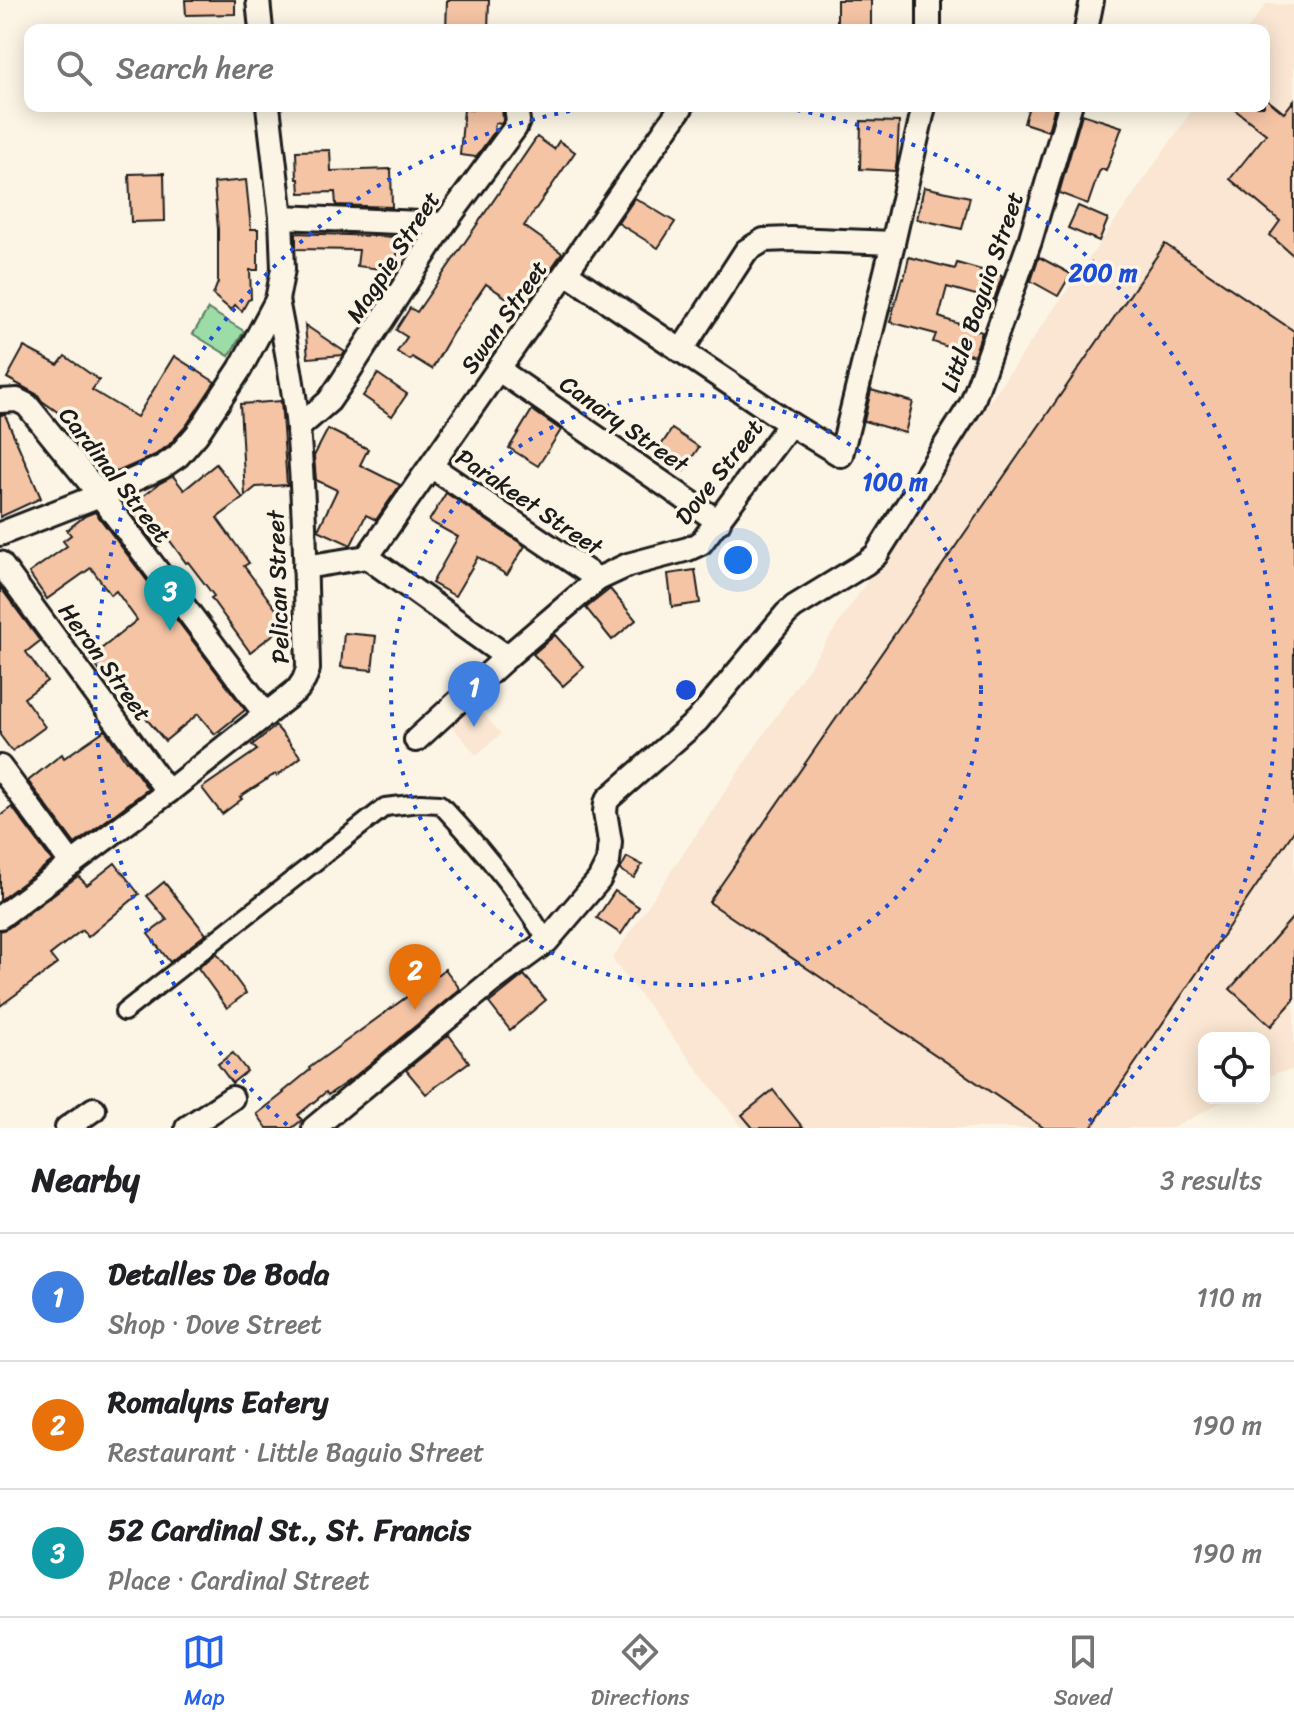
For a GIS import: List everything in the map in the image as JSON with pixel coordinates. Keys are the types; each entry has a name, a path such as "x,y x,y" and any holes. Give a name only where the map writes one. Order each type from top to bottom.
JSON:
{"street":[{"path":"258,0 260,24"},
{"path":"929,0 929,24"},
{"path":"1087,24 1092,0"},
{"path":"0,534 100,495 162,467 178,456 197,434 240,369 277,300 283,269 281,217 269,112"},
{"name":"Magpie Street","path":"298,428 336,392 444,224 515,128 517,112"},
{"name":"Swan Street","path":"367,557 678,112"},
{"path":"566,273 841,455 923,112"},
{"name":"Little Baguio Street","path":"314,1128 491,982 547,941 599,880 608,862 610,842 605,812 609,798 697,721 786,614 876,555 972,403 1030,241 1068,112"},
{"path":"281,217 444,224"},
{"path":"681,351 746,251 764,240 893,243"},
{"name":"Pelican Street","path":"0,917 168,792 298,689 304,680 308,669 298,428 277,300"},
{"name":"Canary Street","path":"499,370 719,522"},
{"name":"Cardinal Street","path":"0,401 17,400 27,405 100,495 266,715"},
{"name":"Dove Street","path":"416,740 598,579 628,565 701,543 790,424"},
{"name":"Parakeet Street","path":"432,467 598,579"},
{"path":"305,567 367,557 507,657"},
{"name":"Heron Street","path":"0,563 168,792"},
{"path":"0,767 72,864"},
{"path":"124,1012 385,807 440,804 512,887 547,941"},
{"path":"187,1128 232,1098"},
{"path":"71,1127 94,1109"}],"shaded area":[{"path":"1266,4 1294,5 1294,1070 1270,1076 1270,1032 1198,1032 1198,1104 1218,1104 1173,1128 743,1128 612,959 953,454 1191,112 1270,112 1270,24 1251,24"},
{"path":"472,700 501,734 476,755 448,721"}],"green space":[{"path":"208,309 244,331 229,356 193,334"}],"building":[{"path":"185,0 235,0 235,14 186,15"},
{"path":"447,0 489,0 488,24 446,24"},
{"path":"837,0 871,0 871,24 837,24"},
{"path":"1294,100 1294,256 1270,235 1280,221 1230,179 1266,134 1238,112 1270,112 1270,102 1284,113"},
{"path":"464,112 502,112 503,121 501,124 495,123 494,132 476,157 460,155"},
{"path":"1027,112 1053,112 1048,131 1024,123"},
{"path":"1082,114 1122,127 1106,171 1102,169 1099,172 1088,204 1059,193"},
{"path":"861,121 899,122 895,171 860,169"},
{"path":"537,137 554,149 559,141 575,152 524,226 562,253 523,309 486,284 432,369 412,357 410,360 397,352 407,337 396,330 410,308 417,312"},
{"path":"330,150 331,171 391,169 392,207 336,205 335,192 300,193 296,151"},
{"path":"164,173 165,221 131,222 129,174"},
{"path":"246,180 251,229 258,229 258,270 250,270 251,299 242,311 235,305 231,310 213,295 218,282 214,183"},
{"path":"924,187 970,197 962,229 917,219"},
{"path":"635,198 675,222 658,248 618,223"},
{"path":"1078,206 1108,219 1099,241 1068,228"},
{"path":"296,233 399,237 395,271 357,266 359,250 296,249"},
{"path":"1165,244 1294,331 1294,831 1091,1128 1044,1128 709,902"},
{"path":"909,257 955,269 957,263 1002,276 994,300 947,287 939,317 982,332 974,356 933,342 936,334 890,322"},
{"path":"1039,257 1071,274 1058,296 1031,281"},
{"path":"305,325 345,352 343,355 308,358"},
{"path":"24,347 58,365 65,356 99,380 92,390 137,417 174,356 215,382 186,426 169,445 155,455 117,472 104,467 66,418 38,395 7,378"},
{"path":"378,374 407,394 392,416 363,396"},
{"path":"871,390 913,402 905,433 864,421"},
{"path":"281,401 287,485 256,487 245,496 240,404"},
{"path":"532,410 561,430 538,466 509,448"},
{"path":"0,415 5,415 41,498 0,517"},
{"path":"328,429 368,449 360,465 400,485 376,520 366,515 351,545 318,530 337,490 316,480 314,456"},
{"path":"672,429 699,447 683,471 656,453"},
{"path":"216,464 243,498 217,518 249,563 244,566 287,624 250,652 211,598 214,596 168,538 157,547 127,508 173,476 184,490"},
{"path":"446,493 525,546 507,575 478,557 455,596 432,583 458,537 429,521"},
{"path":"95,512 245,710 215,734 198,714 165,741 119,686 114,690 90,658 137,620 116,591 111,595 91,568 47,599 29,573 67,546 63,541 71,535 67,530"},
{"path":"695,570 700,603 672,607 668,574"},
{"path":"0,587 40,641 26,652 47,681 24,698 45,727 12,751 0,735"},
{"path":"610,589 636,620 612,640 586,608"},
{"path":"344,633 376,636 372,670 341,667"},
{"path":"555,635 584,667 563,686 533,654"},
{"path":"276,726 301,757 277,776 275,774 240,797 242,799 222,814 202,788 257,750 252,745"},
{"path":"105,730 148,789 75,844 28,781 62,754 64,758"},
{"path":"12,807 52,861 0,900 0,816"},
{"path":"627,857 642,865 634,878 620,870"},
{"path":"115,863 139,894 88,937 82,930 50,955 57,964 0,1006 0,931 78,876 87,885"},
{"path":"164,882 206,934 170,962 148,934 167,920 147,896"},
{"path":"615,891 639,907 621,934 597,918"},
{"path":"1294,916 1294,1000 1271,1026 1230,989"},
{"path":"217,953 246,993 227,1008 198,968"},
{"path":"445,969 460,989 354,1077 328,1095 326,1092 298,1115 302,1120 292,1128 267,1128 257,1114 309,1068"},
{"path":"524,975 546,1000 510,1030 489,1003"},
{"path":"449,1035 469,1062 426,1094 406,1070"},
{"path":"233,1053 247,1071 232,1083 218,1064"},
{"path":"773,1090 803,1128 753,1128 742,1115"}],"place":[{"name":"52 Cardinal St., St. Francis","path":"170,631"},
{"name":"Detalles De Boda","path":"474,727"},
{"name":"Romalyns Eatery","path":"415,1010"}]}
